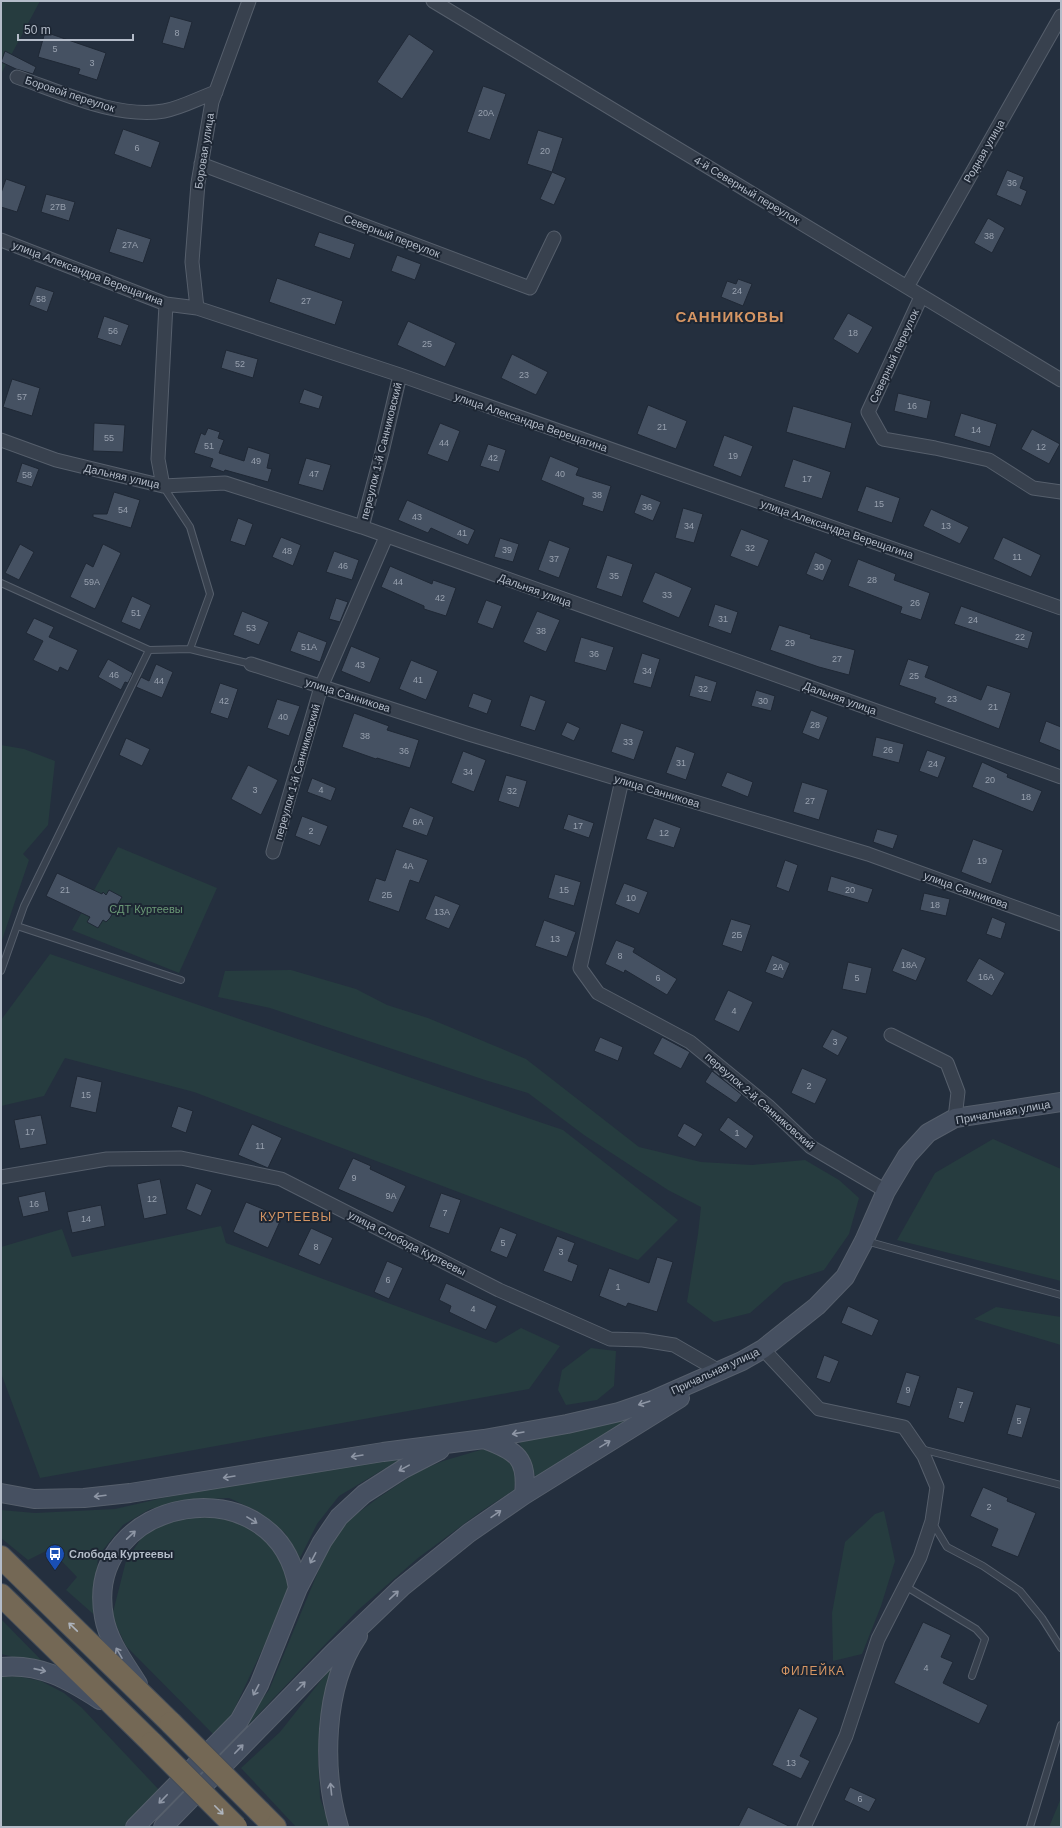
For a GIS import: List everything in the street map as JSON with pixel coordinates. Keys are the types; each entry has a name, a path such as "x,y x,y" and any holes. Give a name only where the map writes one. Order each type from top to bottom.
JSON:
{"highway":[{"path":"1,1557 275,1827"},
{"path":"1,1595 128,1718 236,1827"}],"street":[{"name":"Боровая улица","path":"198,308 192,262 198,183 201,164 212,102 249,1"},
{"name":"4-й Северный переулок","path":"433,1 907,287 921,297 1061,380"},
{"name":"Родная улица","path":"907,287 1061,16"},
{"name":"Боровой переулок","path":"16,77 112,109 144,112 164,111 216,92"},
{"name":"Северный переулок","path":"201,164 530,288 554,238"},
{"name":"улица Александра Верещагина","path":"1,240 166,304 198,308 400,375 1061,608"},
{"name":"Северный переулок","path":"921,297 868,412 883,439 935,448 989,460 1033,488 1061,492"},
{"path":"163,486 158,458 166,304"},
{"name":"переулок 1-й Санниковский","path":"362,527 382,452 400,375"},
{"name":"Дальняя улица","path":"1,440 56,460 163,486 225,483 362,527 386,537 1061,777"},
{"name":"переулок 1-й Санниковский","path":"273,852 321,687 386,537"},
{"name":"улица Санникова","path":"251,664 622,780 868,854 1061,924"},
{"name":"переулок 2-й Санниковский","path":"622,780 580,968 598,993 690,1042 768,1106 811,1147 886,1191"},
{"path":"892,1035 947,1063 958,1092 955,1118"},
{"name":"Причальная улица","path":"1,1493 34,1499 84,1498 130,1493 383,1452 484,1439 567,1424 618,1412 651,1401 719,1372 763,1349 817,1306 844,1277 864,1241 886,1191 907,1156 928,1133 955,1118 1060,1104"},
{"name":"улица Слобода Куртеевы","path":"1,1177 107,1159 181,1158 281,1179 499,1290 610,1339 642,1340 674,1346 719,1372"},
{"path":"763,1349 819,1410 904,1427 924,1456 937,1487 932,1521 920,1556 878,1638 846,1736 804,1827"},
{"path":"164,1827 372,1614 402,1587 469,1533 524,1495 644,1421 719,1372"},
{"path":"484,1439 506,1446 522,1460 526,1478 524,1495"},
{"path":"135,1827 239,1722 259,1685 298,1588 322,1542 339,1517 364,1494 403,1469 451,1444"},
{"path":"146,1699 108,1632 104,1616 103,1598 104,1580 111,1560 124,1541 143,1524 162,1515 191,1509 208,1508 230,1511 248,1517 267,1530 282,1545 295,1574 298,1588"},
{"path":"338,1827 330,1790 328,1744 332,1709 338,1681 345,1662 355,1640 372,1614"},
{"path":"1,1667 28,1667 67,1679 128,1718"}],"lane":[{"path":"163,486 190,527 210,594 190,649"},
{"path":"1,583 150,650 190,649 251,664"},
{"path":"1,971 28,899 150,650"},
{"path":"17,926 180,980"},
{"path":"864,1241 1061,1295"},
{"path":"919,1449 1061,1485"},
{"path":"932,1521 947,1547 983,1566 1020,1591 1042,1618 1061,1648"},
{"path":"905,1586 976,1629 985,1639 972,1676"},
{"path":"1030,1827 1061,1725"}],"green space":[{"path":"1,1 40,1 1,74"},
{"path":"1,745 24,749 55,761 48,825 23,854 29,860 1,943"},
{"name":"СДТ Куртеевы","path":"118,847 217,888 179,973 72,930"},
{"path":"50,954 563,1130 678,1220 638,1260 194,1092 65,1058 44,1096 1,1106 1,1020"},
{"path":"291,970 356,989 387,1005 428,1018 526,1059 639,1147 701,1162 752,1165 805,1160 839,1180 859,1198 849,1234 824,1270 784,1283 750,1313 714,1322 687,1302 701,1207 668,1190 584,1135 528,1093 270,1008 218,997 225,971"},
{"path":"993,1139 1061,1169 1061,1281 897,1240 935,1173"},
{"path":"221,1226 226,1243 496,1343 521,1328 560,1346 529,1389 40,1478 1,1373 1,1247 62,1229 72,1257"},
{"path":"996,1307 1061,1317 1061,1345 974,1319"},
{"path":"591,1348 616,1351 614,1386 597,1400 566,1405 558,1390 562,1370"},
{"path":"651,1409 537,1479 519,1442 601,1425"},
{"path":"487,1448 506,1458 513,1467 516,1478 514,1490 480,1512 418,1558 357,1611 226,1748 269,1690 327,1550 347,1521 417,1472 443,1461"},
{"path":"409,1454 339,1496 317,1524 300,1558 285,1533 257,1511 229,1498 209,1499 150,1509 123,1525 98,1556 96,1587 99,1619 66,1590 77,1577 50,1549 28,1560 1,1538 1,1510 35,1513 115,1509 167,1497"},
{"path":"884,1511 895,1561 881,1606 862,1654 833,1661 832,1613 845,1542 875,1514"},
{"path":"194,1516 220,1517 242,1524 267,1540 282,1560 289,1582 283,1606 231,1716 214,1735 126,1646 112,1616 126,1561 142,1537 168,1520"},
{"path":"1,1619 46,1665 1,1654"},
{"path":"337,1660 320,1717 318,1757 320,1798 330,1827 296,1827 241,1768 280,1732"},
{"path":"17,1676 41,1681 64,1693 82,1708 161,1792 125,1827 1,1827 1,1677"},
{"path":"1061,1798 1061,1827 1049,1827"}],"building":[{"path":"170,16 192,22 184,49 162,43"},
{"path":"45,32 106,53 97,80 78,74 80,69 38,57"},
{"path":"409,34 434,51 402,99 377,82"},
{"path":"5,51 36,67 33,74 16,69 1,62"},
{"path":"483,86 506,94 490,140 467,132"},
{"path":"123,129 160,142 151,168 114,154"},
{"path":"538,130 563,138 552,172 527,164"},
{"path":"1007,170 1024,177 1020,188 1027,191 1021,206 996,195"},
{"path":"552,172 566,178 554,205 540,199"},
{"path":"6,179 26,186 17,212 1,207 1,193"},
{"path":"46,194 75,202 69,221 41,212"},
{"path":"988,218 1005,228 992,253 974,243"},
{"path":"117,228 151,239 143,263 109,252"},
{"path":"319,232 355,244 350,259 314,246"},
{"path":"397,255 421,264 415,280 391,271"},
{"path":"277,278 343,301 335,325 269,302"},
{"path":"738,279 752,284 743,306 721,297 727,281 736,284"},
{"path":"36,286 54,292 47,312 29,305"},
{"path":"848,313 873,327 858,354 833,339"},
{"path":"104,316 129,325 121,346 97,338"},
{"path":"408,321 456,343 445,367 397,345"},
{"path":"226,350 258,359 253,378 221,368"},
{"path":"512,354 548,372 536,395 501,378"},
{"path":"12,379 40,388 32,416 3,407"},
{"path":"304,389 323,396 319,409 299,403"},
{"path":"898,393 931,401 927,419 894,411"},
{"path":"648,405 687,421 676,449 637,434"},
{"path":"793,406 852,423 845,449 786,432"},
{"path":"961,413 997,424 990,447 954,436"},
{"path":"94,423 125,425 123,452 93,451"},
{"path":"440,423 460,431 448,462 427,454"},
{"path":"208,428 220,432 218,438 224,440 219,453 244,461 248,447 270,454 267,468 272,469 268,482 225,470 224,472 210,467 213,459 194,453 201,433 205,435"},
{"path":"1032,429 1060,444 1049,464 1021,449"},
{"path":"724,435 753,446 741,477 713,466"},
{"path":"488,444 506,450 499,472 480,466"},
{"path":"550,456 579,468 576,475 611,486 603,512 582,505 584,498 541,480"},
{"path":"306,458 331,465 323,491 298,484"},
{"path":"793,459 831,472 822,499 784,487"},
{"path":"22,463 39,469 32,487 16,482"},
{"path":"866,486 900,498 892,523 857,511"},
{"path":"114,492 140,500 131,528 93,517 93,514 107,514"},
{"path":"641,494 661,502 653,521 634,513"},
{"path":"407,500 475,530 468,545 431,528 428,533 398,520"},
{"path":"683,508 703,514 694,543 675,538"},
{"path":"931,509 969,527 960,544 923,526"},
{"path":"238,518 253,524 245,546 230,541"},
{"path":"741,529 769,540 758,567 730,556"},
{"path":"281,537 301,545 293,566 272,557"},
{"path":"1003,537 1041,555 1031,577 993,559"},
{"path":"500,538 519,544 513,562 494,557"},
{"path":"549,540 570,548 559,578 538,570"},
{"path":"20,544 34,552 19,580 5,573"},
{"path":"103,544 121,553 95,609 70,597 86,563 93,567"},
{"path":"334,551 359,560 352,580 326,572"},
{"path":"815,552 832,560 823,581 806,574"},
{"path":"607,555 633,564 622,597 596,588"},
{"path":"858,559 896,574 894,580 930,593 921,620 900,613 902,607 848,586"},
{"path":"390,566 432,584 433,580 456,588 446,616 424,609 424,606 381,587"},
{"path":"655,572 692,588 679,618 642,602"},
{"path":"132,596 151,605 140,630 121,622"},
{"path":"336,598 348,602 340,622 329,619"},
{"path":"486,600 502,606 493,629 477,623"},
{"path":"715,604 738,612 731,634 708,626"},
{"path":"961,606 1033,632 1028,649 954,624"},
{"path":"242,611 269,622 259,645 233,635"},
{"path":"537,611 560,620 546,652 523,642"},
{"path":"34,618 54,627 49,637 78,650 68,671 60,667 58,672 33,660 43,641 26,633"},
{"path":"779,625 811,635 810,638 855,650 849,675 819,667 770,650"},
{"path":"298,631 327,642 320,662 290,651"},
{"path":"581,637 614,647 606,671 574,662"},
{"path":"351,646 380,658 370,683 341,671"},
{"path":"642,653 660,659 651,688 633,683"},
{"path":"108,659 133,673 128,683 125,682 121,690 98,677"},
{"path":"908,659 929,666 925,677 981,700 987,685 1011,693 999,729 934,703 936,698 899,685"},
{"path":"411,660 438,671 426,700 399,689"},
{"path":"156,664 173,672 162,698 136,687 141,677 149,681"},
{"path":"695,675 717,682 711,702 689,696"},
{"path":"220,683 238,689 228,719 210,713"},
{"path":"756,690 775,696 771,711 751,706"},
{"path":"473,693 492,700 487,714 468,707"},
{"path":"530,695 546,701 535,731 520,726"},
{"path":"277,699 300,706 289,736 267,728"},
{"path":"811,710 828,717 819,740 802,733"},
{"path":"354,713 389,726 387,730 419,740 410,768 377,758 376,759 342,747"},
{"path":"1046,721 1061,727 1061,751 1039,742"},
{"path":"567,722 580,728 574,741 561,735"},
{"path":"621,723 644,731 634,760 611,752"},
{"path":"876,737 904,744 899,763 872,756"},
{"path":"126,738 150,749 142,766 119,755"},
{"path":"676,746 695,753 686,780 666,773"},
{"path":"927,750 946,757 938,778 919,771"},
{"path":"463,751 486,760 474,792 451,783"},
{"path":"982,762 1008,774 1007,777 1042,791 1033,812 972,787"},
{"path":"248,765 278,780 261,815 231,799"},
{"path":"727,772 753,782 748,797 721,786"},
{"path":"506,775 527,781 519,808 498,801"},
{"path":"312,778 336,788 331,801 307,792"},
{"path":"802,782 828,790 819,820 793,812"},
{"path":"410,807 434,817 427,836 402,827"},
{"path":"568,814 594,823 589,838 563,829"},
{"path":"302,816 328,826 320,846 295,836"},
{"path":"654,818 681,828 674,848 646,839"},
{"path":"877,829 898,835 893,849 873,842"},
{"path":"973,839 1003,850 991,884 961,872"},
{"path":"396,849 428,860 419,883 410,880 399,912 368,901 376,878 385,881"},
{"path":"785,860 798,865 789,892 776,887"},
{"path":"57,873 102,894 103,892 106,895 109,890 122,897 110,918 106,922 103,920 98,928 87,922 90,917 46,896"},
{"path":"555,874 581,882 574,906 548,898"},
{"path":"831,876 873,889 868,903 827,891"},
{"path":"624,883 648,892 639,914 615,904"},
{"path":"924,893 950,899 946,916 920,910"},
{"path":"435,895 460,905 449,929 425,919"},
{"path":"992,917 1006,923 1001,939 986,934"},
{"path":"731,919 751,925 742,952 722,945"},
{"path":"544,920 576,932 567,957 535,946"},
{"path":"616,940 635,948 633,952 677,979 667,995 625,970 624,973 605,964"},
{"path":"902,948 926,958 916,981 892,971"},
{"path":"772,955 790,963 783,979 765,972"},
{"path":"979,958 1005,973 992,996 966,981"},
{"path":"848,962 872,968 866,994 842,989"},
{"path":"728,990 753,1002 739,1032 714,1020"},
{"path":"832,1029 848,1037 838,1056 822,1047"},
{"path":"600,1037 623,1047 618,1061 594,1051"},
{"path":"662,1037 690,1052 681,1069 653,1054"},
{"path":"802,1068 827,1079 815,1104 791,1093"},
{"path":"712,1071 742,1095 736,1103 705,1082"},
{"path":"77,1076 102,1082 96,1113 70,1107"},
{"path":"178,1106 193,1111 186,1133 171,1127"},
{"path":"41,1115 47,1144 20,1149 14,1120"},
{"path":"728,1117 754,1136 746,1149 719,1130"},
{"path":"684,1123 703,1134 695,1147 677,1136"},
{"path":"252,1124 282,1138 268,1168 238,1155"},
{"path":"353,1158 371,1166 370,1169 406,1186 393,1213 338,1189"},
{"path":"160,1179 167,1214 144,1219 137,1184"},
{"path":"196,1183 212,1190 201,1216 186,1209"},
{"path":"45,1191 49,1211 23,1217 18,1197"},
{"path":"441,1193 461,1200 449,1234 429,1227"},
{"path":"246,1202 282,1217 268,1248 233,1232"},
{"path":"101,1205 105,1226 72,1233 67,1212"},
{"path":"500,1227 517,1234 507,1258 490,1251"},
{"path":"311,1228 333,1238 320,1265 298,1255"},
{"path":"557,1236 575,1243 568,1261 578,1265 572,1282 543,1271"},
{"path":"657,1257 673,1262 657,1312 628,1303 626,1307 599,1296 609,1268 649,1283"},
{"path":"387,1261 403,1268 389,1299 374,1292"},
{"path":"446,1283 497,1306 486,1330 449,1312 451,1306 439,1300"},
{"path":"848,1306 879,1320 872,1336 841,1323"},
{"path":"824,1355 839,1361 830,1383 816,1378"},
{"path":"906,1372 920,1376 910,1407 896,1403"},
{"path":"957,1387 974,1392 964,1423 948,1418"},
{"path":"1016,1404 1031,1408 1022,1438 1007,1434"},
{"path":"983,1487 1008,1498 1007,1501 1036,1513 1018,1557 991,1546 998,1529 970,1516"},
{"path":"923,1622 951,1635 941,1657 953,1662 943,1683 988,1705 979,1724 894,1683"},
{"path":"799,1708 818,1718 800,1756 810,1761 801,1779 772,1765"},
{"path":"850,1787 876,1799 869,1812 844,1800"},
{"path":"748,1807 791,1827 738,1827"}],"place":[{"name":"Слобода Куртеевы","path":"55,1571"}],"district":[{"name":"САННИКОВЫ","path":"730,317"},
{"name":"КУРТЕЕВЫ","path":"296,1217"},
{"name":"ФИЛЕЙКА","path":"813,1671"}]}
